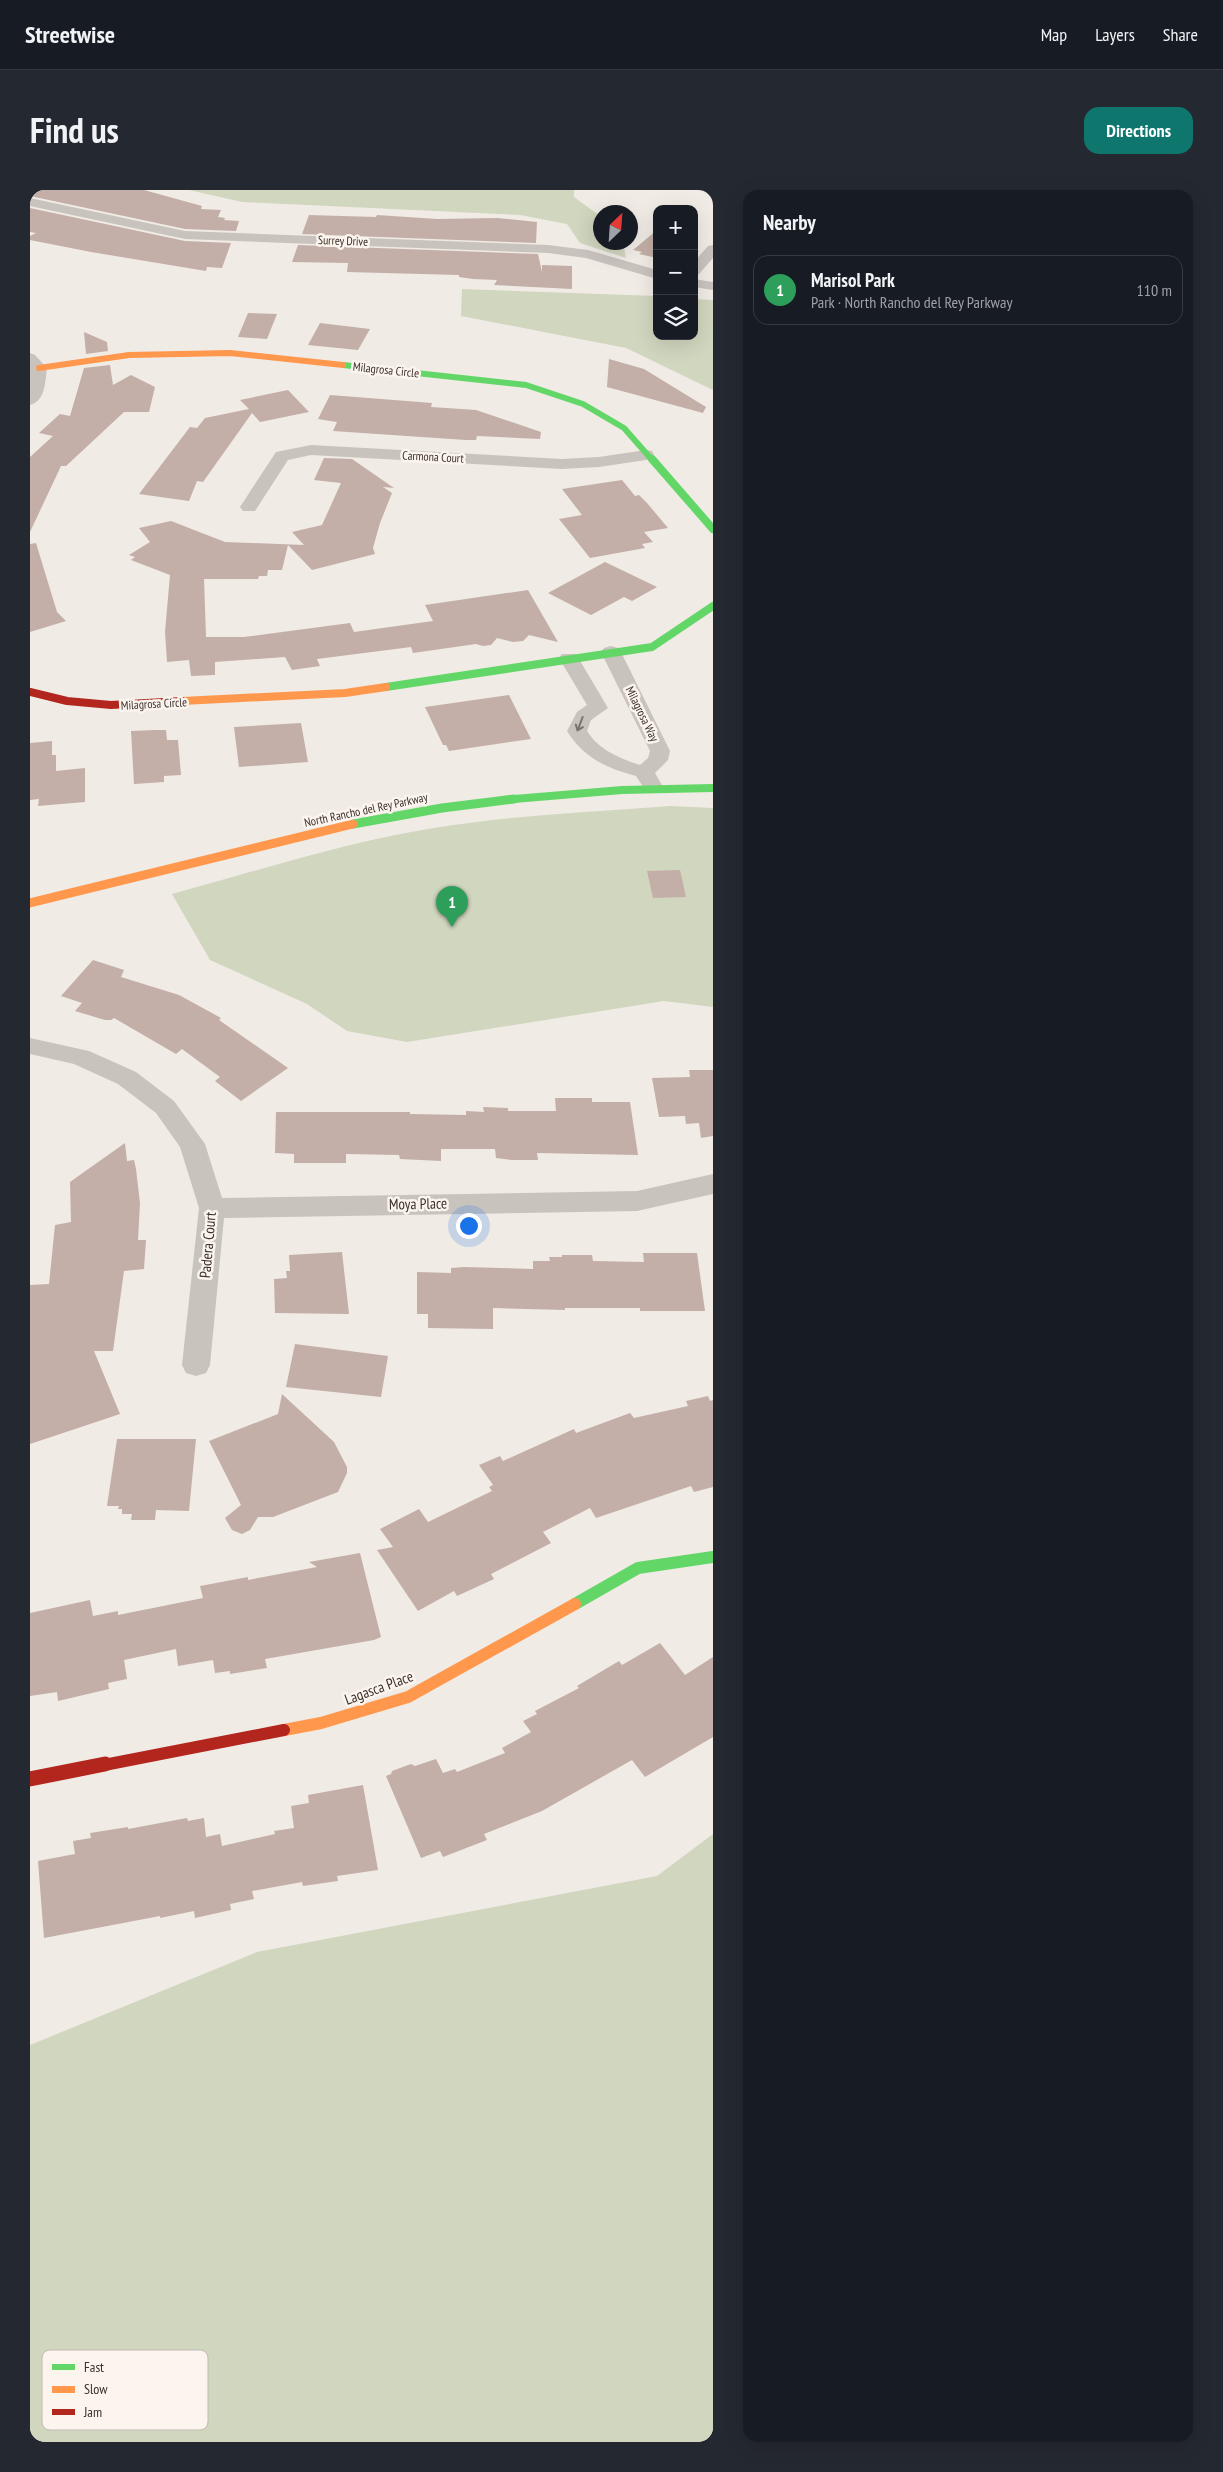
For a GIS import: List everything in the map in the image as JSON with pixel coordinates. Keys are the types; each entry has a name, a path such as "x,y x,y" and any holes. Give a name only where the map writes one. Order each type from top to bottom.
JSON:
{"street":[{"name":"Surrey Drive","path":"30,202 178,234 548,249 588,254 653,274"},
{"path":"698,266 713,249"},
{"path":"698,284 713,286"},
{"name":"Milagrosa Circle","path":"30,400 36,392 34,363 129,355 230,354 526,385 567,398 624,428 713,529"},
{"name":"Carmona Court","path":"249,507 282,456 311,450 562,464 599,462 646,455"},
{"name":"Milagrosa Circle","path":"30,692 67,701 126,706 345,693 652,647 713,606"},
{"name":"Milagrosa Way","path":"611,652 638,703 660,751 658,760 648,780"},
{"path":"569,658 598,708"},
{"path":"638,703 588,711 580,719 577,731 583,744 606,760 648,780"},
{"name":"North Rancho del Rey Parkway","path":"30,903 350,825 478,802 584,790 648,780 713,788"},
{"name":"Padera Court","path":"30,1046 80,1057 104,1066 127,1078 159,1102 180,1125 192,1144 212,1208 196,1364"},
{"name":"Moya Place","path":"212,1208 637,1201 713,1184"},
{"name":"Lagasca Place","path":"30,1779 322,1723 408,1696 638,1568 713,1557"}],"green space":[{"path":"189,190 574,190 574,197 593,211 593,247 580,243 567,224 520,215 242,202"},
{"path":"601,250 624,250 626,258"},
{"path":"462,289 653,296 653,340 698,340 698,299 713,300 713,390 626,348 461,316"},
{"path":"670,806 713,808 713,1007 664,1001 407,1042 347,1031 307,1004 210,960 172,894 305,857 406,833 440,827 555,814"},
{"path":"713,1834 713,2442 30,2442 30,2045 257,1952 657,1876"}],"building":[{"path":"30,190 144,190 202,206 201,209 221,210 218,217 225,218 224,220 239,221 236,231 185,229 30,196"},
{"path":"30,208 185,241 231,243 222,268 207,267 206,271 91,252 30,240 30,236 36,233 30,232"},
{"path":"309,215 376,217 377,215 437,219 497,218 537,222 536,243 302,234"},
{"path":"653,233 653,257 639,254 642,252 633,250 638,250 638,246"},
{"path":"298,245 538,254 542,272 542,265 572,266 572,289 494,285 497,280 473,279 459,277 459,275 347,272 348,263 292,262"},
{"path":"248,313 277,314 267,339 238,337"},
{"path":"320,323 370,329 358,350 308,345"},
{"path":"84,332 107,342 108,351 86,354"},
{"path":"609,359 644,369 706,407 703,413 607,387"},
{"path":"110,365 113,385 131,375 155,387 149,412 124,412 66,466 61,466 30,532 30,457 53,436 39,433 60,414 70,416 84,368"},
{"path":"288,390 309,412 260,422 252,413 203,482 197,481 189,501 139,494 190,427 197,428 205,418 249,409 240,400"},
{"path":"330,395 432,403 431,407 476,410 541,432 540,439 477,436 476,440 466,440 333,431 337,422 318,419"},
{"path":"324,458 352,459 394,488 383,487 392,493 380,523 373,548 375,554 312,570 288,545 282,570 268,570 267,576 259,576 258,579 204,579 206,637 244,637 350,623 354,632 433,621 425,605 528,590 558,642 529,635 523,641 513,642 497,638 491,645 483,646 476,644 413,653 411,647 317,659 320,666 292,670 285,657 215,662 215,675 191,676 189,660 167,662 165,632 170,575 131,560 135,557 129,555 150,542 139,528 171,521 225,542 304,545 292,532 322,525 341,483 314,480"},
{"path":"622,480 635,496 639,495 647,503 668,528 644,532 653,542 642,544 645,548 590,558 559,519 582,515 562,489"},
{"path":"36,543 57,612 66,621 30,632 30,544"},
{"path":"605,562 657,587 632,601 624,597 591,615 548,593"},
{"path":"509,695 531,739 449,751 446,745 443,745 425,707"},
{"path":"301,723 308,762 239,767 234,727"},
{"path":"166,730 167,740 178,740 181,775 164,776 164,782 134,784 131,731"},
{"path":"52,741 52,755 56,755 56,771 85,768 85,802 38,806 39,799 30,800 30,743"},
{"path":"680,870 686,897 653,898 647,871"},
{"path":"93,960 124,970 121,977 179,995 221,1018 219,1020 288,1068 241,1101 215,1081 220,1077 182,1049 176,1054 114,1018 105,1020 75,1011 82,1003 61,996"},
{"path":"689,1070 713,1070 713,1136 701,1138 699,1123 686,1124 685,1116 659,1117 652,1078 690,1077"},
{"path":"555,1098 592,1098 592,1102 630,1102 638,1155 537,1153 538,1160 511,1160 496,1158 495,1149 441,1149 441,1161 400,1159 399,1155 346,1154 346,1163 294,1163 294,1154 275,1153 276,1112 410,1112 410,1114 466,1115 466,1111 484,1112 483,1107 508,1108 508,1111 556,1111"},
{"path":"125,1143 127,1161 134,1160 136,1169 140,1203 138,1240 146,1240 144,1269 124,1271 113,1351 94,1351 120,1414 30,1444 30,1285 49,1284 55,1225 71,1222 70,1182"},
{"path":"342,1252 349,1314 275,1313 274,1279 287,1278 286,1271 290,1271 289,1255"},
{"path":"643,1253 697,1253 705,1311 640,1311 640,1308 565,1308 565,1310 493,1308 493,1329 428,1328 428,1314 417,1314 417,1272 451,1273 451,1268 464,1267 533,1269 533,1261 550,1261 549,1257 562,1257 562,1255 592,1255 593,1261 644,1262"},
{"path":"295,1344 388,1356 381,1397 286,1387"},
{"path":"282,1394 334,1442 347,1467 347,1473 338,1492 273,1517 258,1517 250,1530 242,1534 232,1530 225,1518 241,1505 209,1441 278,1414"},
{"path":"708,1396 710,1401 713,1400 713,1487 694,1492 691,1486 596,1518 590,1508 543,1532 551,1543 491,1574 494,1579 457,1596 454,1591 418,1611 377,1550 393,1547 380,1529 419,1509 428,1522 492,1491 489,1487 493,1485 479,1465 500,1456 503,1461 574,1429 576,1433 630,1413 634,1418 688,1406 686,1401"},
{"path":"117,1439 196,1439 189,1511 156,1510 155,1520 131,1520 132,1514 122,1514 122,1509 118,1509 119,1506 107,1506"},
{"path":"360,1553 381,1637 374,1640 265,1659 267,1668 230,1674 230,1671 215,1673 213,1660 178,1666 176,1649 124,1660 127,1679 108,1683 109,1689 58,1701 57,1692 30,1696 30,1613 90,1600 93,1616 118,1611 118,1615 203,1598 200,1586 248,1577 248,1580 317,1567 309,1562"},
{"path":"660,1643 685,1675 713,1657 713,1737 645,1777 632,1760 542,1811 484,1834 487,1840 443,1857 440,1851 421,1858 386,1776 391,1774 392,1771 411,1764 415,1766 436,1759 443,1773 455,1769 457,1772 505,1753 502,1748 531,1732 523,1721 537,1714 535,1711 579,1688 577,1686 619,1661 622,1665"},
{"path":"363,1785 378,1870 337,1876 338,1881 303,1886 302,1882 252,1891 254,1899 230,1904 231,1910 195,1918 194,1911 44,1938 38,1861 75,1854 73,1841 91,1838 90,1833 128,1827 128,1829 187,1818 188,1821 204,1818 206,1837 220,1834 222,1846 275,1834 274,1831 294,1828 291,1806 309,1803 308,1795"}],"traffic: fast":[{"path":"343,365 526,385 583,404 624,428 713,529"},
{"path":"386,687 652,647 713,606"},
{"path":"353,824 442,808 532,797 622,790 713,788"},
{"path":"575,1604 638,1568 713,1557"}],"traffic: slow":[{"path":"39,368 129,355 230,353 343,365"},
{"path":"182,701 345,693 386,687"},
{"path":"30,903 353,824"},
{"path":"284,1730 321,1723 408,1697 575,1604"}],"traffic: jam":[{"path":"30,692 67,701 111,705 182,701"},
{"path":"30,1779 284,1730"}],"place":[{"name":"Marisol Park","path":"452,927"}]}
